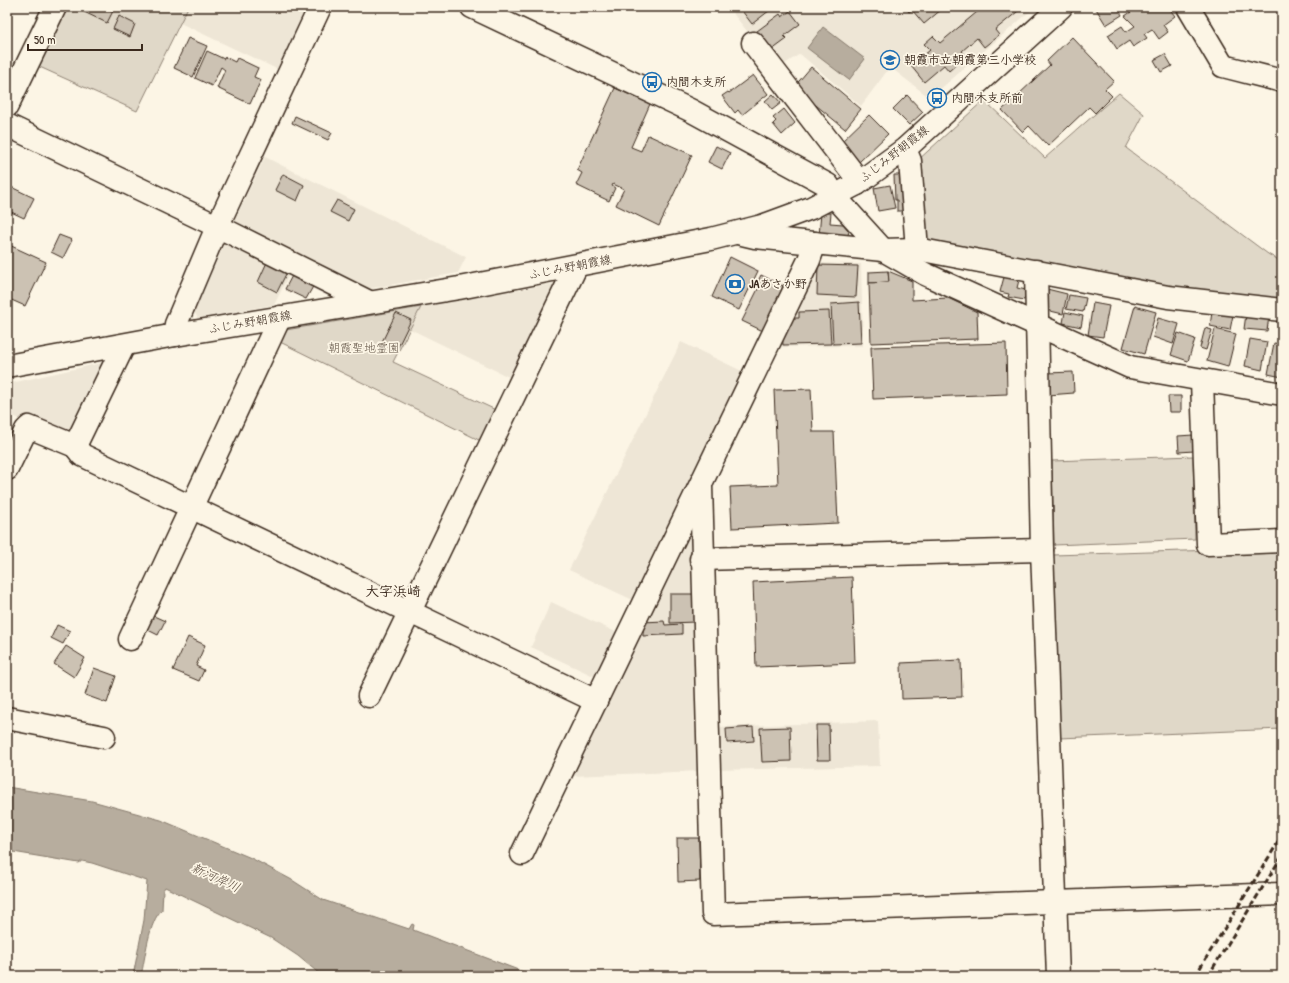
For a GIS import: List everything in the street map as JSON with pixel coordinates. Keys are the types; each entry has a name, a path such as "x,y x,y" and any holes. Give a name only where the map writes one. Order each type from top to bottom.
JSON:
{"street":[{"path":"7,106 54,7"},
{"path":"175,335 176,324 217,226 320,7"},
{"path":"472,7 690,110 828,185 835,197 884,250 925,274 1130,367 1282,394"},
{"name":"ふじみ野朝霞線","path":"7,366 175,335 576,266 738,233 786,218 835,197 857,184 904,149 1061,7"},
{"path":"1188,7 1223,66 1282,82"},
{"path":"753,43 852,173 857,184"},
{"path":"7,125 217,226 369,302"},
{"path":"904,149 910,161 917,249"},
{"path":"738,233 884,250 917,249 1168,297 1282,310"},
{"path":"522,854 809,260 815,243"},
{"path":"369,696 576,266"},
{"path":"1036,271 1038,325 1037,392 1058,976"},
{"path":"130,639 190,506 280,318"},
{"path":"75,446 124,345"},
{"path":"1202,381 1208,544 1282,541"},
{"path":"7,469 26,430 29,427 75,446 82,455 596,701"},
{"path":"701,485 701,559 713,914 1282,894"},
{"path":"701,559 1042,550"},
{"path":"7,718 104,737"}],"shaded area":[{"path":"188,7 287,7 308,17 281,71 180,23"},
{"name":"朝霞市立朝霞第三小学校","path":"728,7 1035,7 930,98 890,67 861,106 800,54 777,69"},
{"path":"265,157 466,257 458,273 362,290 231,227"},
{"path":"227,238 292,269 274,305 198,318 194,312"},
{"path":"815,263 861,264 863,346 773,347"},
{"path":"562,282 515,380 410,329 421,307"},
{"path":"681,342 744,372 635,601 569,570"},
{"path":"110,361 72,439 7,413 7,384"},
{"path":"692,509 702,771 571,776"},
{"path":"551,602 620,634 598,678 531,647"},
{"path":"878,721 880,766 716,770 714,727"}],"green space":[{"path":"61,7 188,7 137,111 33,64"},
{"path":"1119,93 1144,114 1126,148 1268,254 1282,262 1282,300 1174,288 923,239 917,161 984,100 1045,158"},
{"name":"朝霞聖地霊園","path":"421,307 393,362 500,412 485,443 276,340 280,331"},
{"path":"1193,456 1195,539 1054,545 1052,461"},
{"path":"1282,548 1282,729 1059,738 1053,555"}],"water":[{"path":"823,27 865,59 849,80 807,48"},
{"name":"新河岸川","path":"7,787 92,801 161,820 251,858 292,880 323,900 409,929 412,924 414,925 413,930 534,976 322,976 298,956 271,938 165,887 163,890 162,910 154,922 151,931 141,976 133,976 144,920 147,881 92,863 82,861 79,863 7,851"}],"building":[{"path":"82,7 104,7 113,11 107,23 80,10"},
{"path":"739,7 774,7 752,24"},
{"path":"904,7 940,7 942,9 924,24 912,10 909,12"},
{"path":"983,7 1023,7 995,30 999,35 984,47 977,38 962,51 966,56 949,71 944,65 924,82 911,66 930,50 924,44 933,36 940,43"},
{"path":"1095,7 1117,7 1122,15 1106,25"},
{"path":"1138,7 1168,7 1175,16 1163,25 1168,32 1159,39 1152,29 1144,34 1147,38 1133,47 1129,41 1117,49 1108,35 1122,26 1126,32 1135,26 1125,16"},
{"path":"790,11 800,24 784,36 787,39 768,53 753,34 780,14 782,17"},
{"path":"119,16 135,24 130,37 113,29"},
{"path":"1072,37 1114,81 1105,89 1112,96 1095,113 1089,107 1048,146 1029,126 1023,132 1002,110 1050,65 1047,61"},
{"path":"188,38 207,46 193,77 174,68"},
{"path":"207,51 224,59 225,57 235,62 237,58 258,68 254,77 261,80 250,104 217,88 225,70 221,67 212,86 195,78"},
{"path":"1165,54 1172,66 1161,72 1154,60"},
{"path":"811,67 861,109 845,129 794,87"},
{"path":"753,75 768,94 742,115 738,110 735,113 722,96 728,92 729,93"},
{"path":"615,88 650,104 631,147 641,151 648,135 692,155 659,226 616,205 624,189 613,184 612,186 615,188 609,201 576,185 582,173 577,170"},
{"path":"773,94 781,103 772,110 765,101"},
{"path":"907,95 923,112 909,125 893,109"},
{"path":"784,109 795,123 782,135 773,124 776,121 773,118"},
{"path":"869,115 888,134 858,163 839,144"},
{"path":"295,116 332,133 328,140 292,123"},
{"path":"716,146 730,153 722,169 708,162"},
{"path":"283,174 304,185 297,201 275,190"},
{"path":"894,175 908,175 908,211 897,211"},
{"path":"7,185 34,198 24,218 7,210"},
{"path":"890,185 895,208 878,211 874,188"},
{"path":"337,200 354,209 348,221 330,212"},
{"path":"821,213 831,213 830,223 843,224 849,231 847,239 819,236"},
{"path":"59,235 72,240 63,258 51,252"},
{"path":"7,244 46,262 25,306 7,298"},
{"name":"JAあさか野","path":"730,257 758,271 739,310 712,297"},
{"path":"268,260 288,270 277,292 258,282"},
{"path":"818,265 858,266 856,297 817,295"},
{"path":"888,271 889,282 869,283 869,272"},
{"path":"888,271 912,281 912,300 948,298 977,312 978,339 871,343 869,283 889,282"},
{"path":"294,272 315,283 306,299 285,289"},
{"path":"761,275 785,287 763,331 742,321 759,287 756,285"},
{"path":"1004,277 1019,280 1017,288 1026,290 1024,300 1008,297 1009,294 1000,292"},
{"path":"1047,289 1067,294 1063,314 1042,309"},
{"path":"1069,295 1086,298 1083,312 1066,309"},
{"path":"859,302 861,343 833,344 831,304"},
{"path":"1093,303 1109,306 1103,337 1088,335"},
{"path":"1135,306 1156,312 1144,354 1123,348"},
{"path":"829,311 831,344 783,345 782,330 789,318 799,318 799,312"},
{"path":"1065,312 1083,316 1081,327 1063,323"},
{"path":"1212,312 1233,315 1230,330 1210,326"},
{"path":"396,313 411,320 395,353 380,346"},
{"path":"1246,314 1269,316 1267,331 1244,329"},
{"path":"1158,318 1179,324 1173,344 1153,337"},
{"path":"1205,328 1212,330 1206,350 1200,348"},
{"path":"1215,329 1236,334 1228,367 1207,361"},
{"path":"1178,333 1195,339 1188,361 1171,355"},
{"path":"1250,339 1267,342 1262,370 1245,366"},
{"path":"1006,343 1007,394 873,399 871,347"},
{"path":"1274,343 1282,344 1282,377 1268,374"},
{"path":"1073,372 1074,393 1048,395 1047,373"},
{"path":"811,389 813,432 834,432 838,523 732,528 730,487 778,485 774,390"},
{"path":"1168,396 1181,396 1181,412 1169,412"},
{"path":"1193,435 1194,451 1179,452 1178,436"},
{"path":"852,577 855,663 756,667 753,582"},
{"path":"670,594 694,594 695,622 670,623"},
{"path":"147,613 165,621 158,635 140,626"},
{"path":"664,621 665,625 682,624 682,634 643,636 643,622"},
{"path":"57,625 70,631 63,644 51,638"},
{"path":"188,637 205,645 196,666 204,670 199,681 173,670"},
{"path":"66,646 85,658 74,677 54,664"},
{"path":"961,660 962,697 902,699 901,663"},
{"path":"94,668 116,676 107,703 85,695"},
{"path":"816,725 829,725 830,760 817,760"},
{"path":"753,727 754,741 727,743 726,729"},
{"path":"790,727 791,761 762,762 760,728"},
{"path":"677,838 699,838 700,881 678,882"}],"railway":[{"path":"1195,976 1282,836"},
{"path":"1208,976 1282,856"}],"place":[{"name":"朝霞市立朝霞第三小学校","path":"890,60"},
{"name":"内間木支所","path":"652,82"},
{"name":"内間木支所前","path":"937,98"},
{"name":"JAあさか野","path":"735,284"}],"district":[{"name":"大字浜崎","path":"393,591"}]}
